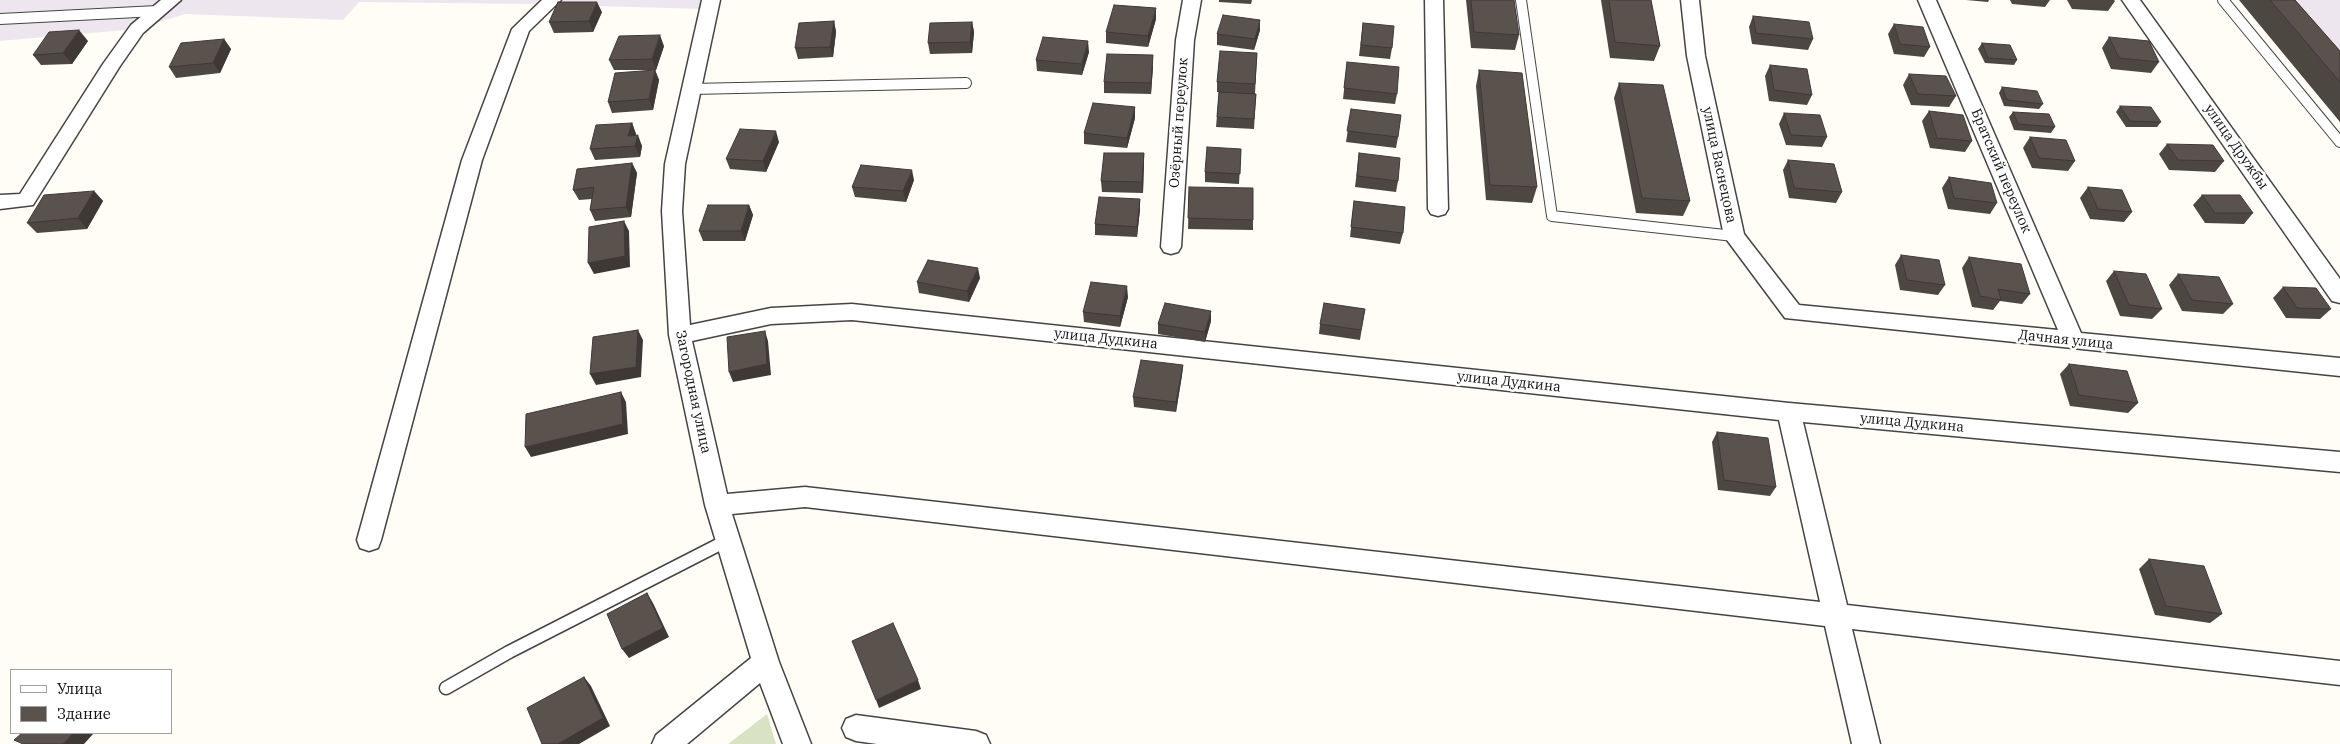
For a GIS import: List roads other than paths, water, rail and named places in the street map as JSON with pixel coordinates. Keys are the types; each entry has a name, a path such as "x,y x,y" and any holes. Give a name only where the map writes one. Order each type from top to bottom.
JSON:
{"street":[{"path":"369,540 472,160 521,29 552,0"},
{"name":"Загородная улица","path":"711,0 675,164 672,211 680,335 717,505 766,662 797,744"},
{"name":"Озёрный переулок","path":"1171,247 1185,40 1192,0"},
{"path":"1434,0 1438,209"},
{"name":"улица Васнецова","path":"1690,0 1696,56 1734,236 1793,312"},
{"name":"Братский переулок","path":"1927,0 2074,341"},
{"name":"улица Дружбы","path":"2131,0 2340,295"},
{"path":"0,202 26,200 112,64 137,30 165,5"},
{"name":"улица Дудкина","path":"680,335 771,316 852,312 1789,412 2340,462"},
{"name":"Дачная улица","path":"1793,312 2340,367"},
{"path":"1789,412 1866,744"},
{"path":"717,505 806,497 2340,673"},
{"path":"666,744 766,662"},
{"path":"856,728 976,744"}],"lane":[{"path":"1521,0 1552,216 1734,236"},
{"path":"2223,0 2340,142"},
{"path":"0,19 165,5"},
{"path":"692,89 966,83"},
{"path":"446,688 523,645 728,540"}]}
